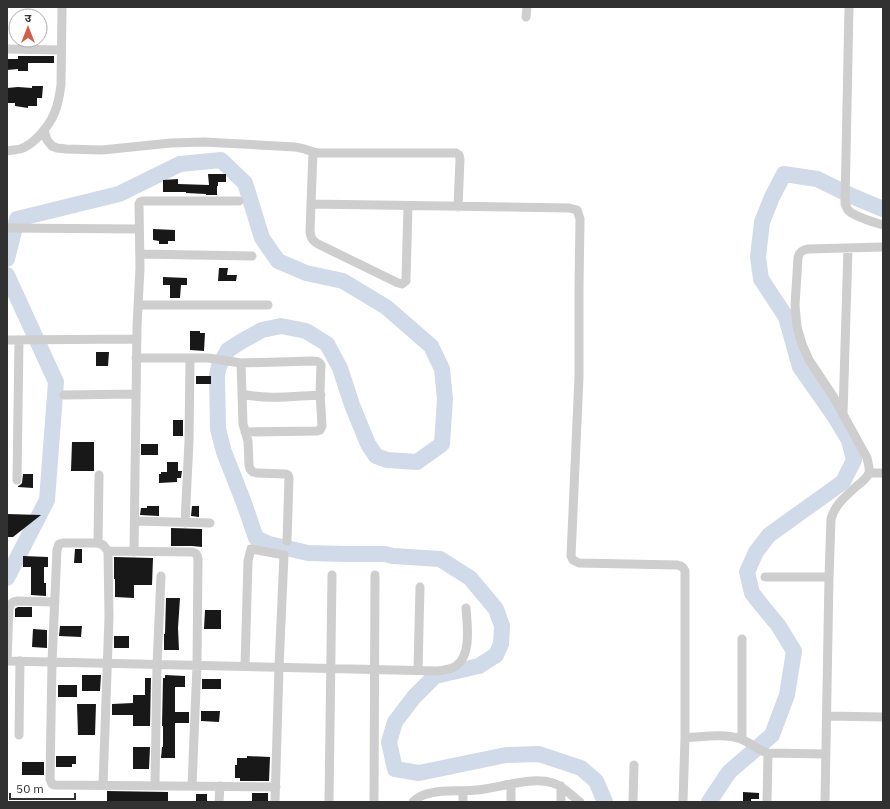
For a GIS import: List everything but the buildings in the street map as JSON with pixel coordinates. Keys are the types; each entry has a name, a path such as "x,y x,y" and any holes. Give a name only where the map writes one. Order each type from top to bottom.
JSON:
{"street":[{"path":"7,151 20,149 33,142 52,120 57,108 61,86 62,7"},
{"path":"526,7 526,18"},
{"path":"850,7 845,204 852,213 883,225"},
{"path":"7,49 61,50"},
{"path":"44,130 47,140 52,146 62,149 102,150 171,143 204,142 295,147 313,152 456,154 459,155 460,166 458,207"},
{"path":"313,152 310,232 312,241 402,284 406,282 408,206"},
{"path":"134,552 136,339 140,254 139,204 143,201 239,201"},
{"path":"311,204 570,208 577,210 580,219 578,288 579,377 571,556 573,560 578,563 677,565 684,568 685,738 683,802"},
{"path":"7,228 139,229"},
{"path":"825,802 831,519 837,505 865,479 869,473 869,465 867,458 833,396 809,360 802,344 797,328 795,305 798,255 803,250 808,249 883,247"},
{"path":"843,415 848,248"},
{"path":"140,254 252,256"},
{"path":"138,305 268,305"},
{"path":"7,340 136,339"},
{"path":"17,480 20,340"},
{"path":"136,358 216,359 240,363 319,362 322,426 320,430 245,432"},
{"path":"185,523 190,358"},
{"path":"240,363 243,424 248,441 250,469 257,473 283,473 288,475 289,478 287,541"},
{"path":"64,395 136,394"},
{"path":"242,394 264,398 320,395"},
{"path":"869,473 883,473"},
{"path":"98,543 99,475"},
{"path":"135,521 210,524"},
{"path":"192,786 197,665 198,559 196,553 108,551 98,543 59,544 56,550 50,782 54,785 276,787"},
{"path":"245,666 248,561 251,549 284,555 275,802"},
{"path":"103,785 109,617 108,551"},
{"path":"329,802 332,575"},
{"path":"374,802 375,575"},
{"path":"155,786 157,664 161,576"},
{"path":"765,577 829,577"},
{"path":"418,670 420,587"},
{"path":"55,602 13,602 11,604 9,608 7,661 447,670 456,666 462,660 466,651 466,608"},
{"path":"742,639 742,739"},
{"path":"19,735 20,662"},
{"path":"827,716 883,717"},
{"path":"685,738 725,736 742,739 761,750 826,754"},
{"path":"761,750 767,802"},
{"path":"632,802 634,765"},
{"path":"413,802 420,796 432,792 478,790 541,781 552,782 561,786 580,802"},
{"path":"511,785 511,802"},
{"path":"219,802 220,786"},
{"path":"561,786 561,802"},
{"path":"463,791 463,802"}],"waterway":[{"path":"7,259 17,219 119,194 180,164 221,160 245,183 262,238 278,261 306,273 343,281 386,307 431,346 442,369 445,399 442,444 417,462 387,460 376,456 368,444 352,405 340,368 327,344 306,331 281,326 262,330 228,350 219,366 217,375 218,429 224,452 256,538 269,544 308,553 385,554 393,556 440,559 470,578 496,609 502,626 501,644 496,655 479,666 435,676 414,697 395,722 389,742 395,769 419,773 506,755 539,754 581,768 596,781 605,802"},
{"path":"709,802 729,772 772,735 787,695 794,651 778,625 752,593 747,572 756,552 769,535 843,482 854,460 849,440 800,367 786,317 761,279 758,257 762,222 772,197 784,174 817,179 883,209"},
{"path":"7,275 56,382 47,500 7,578"}]}
